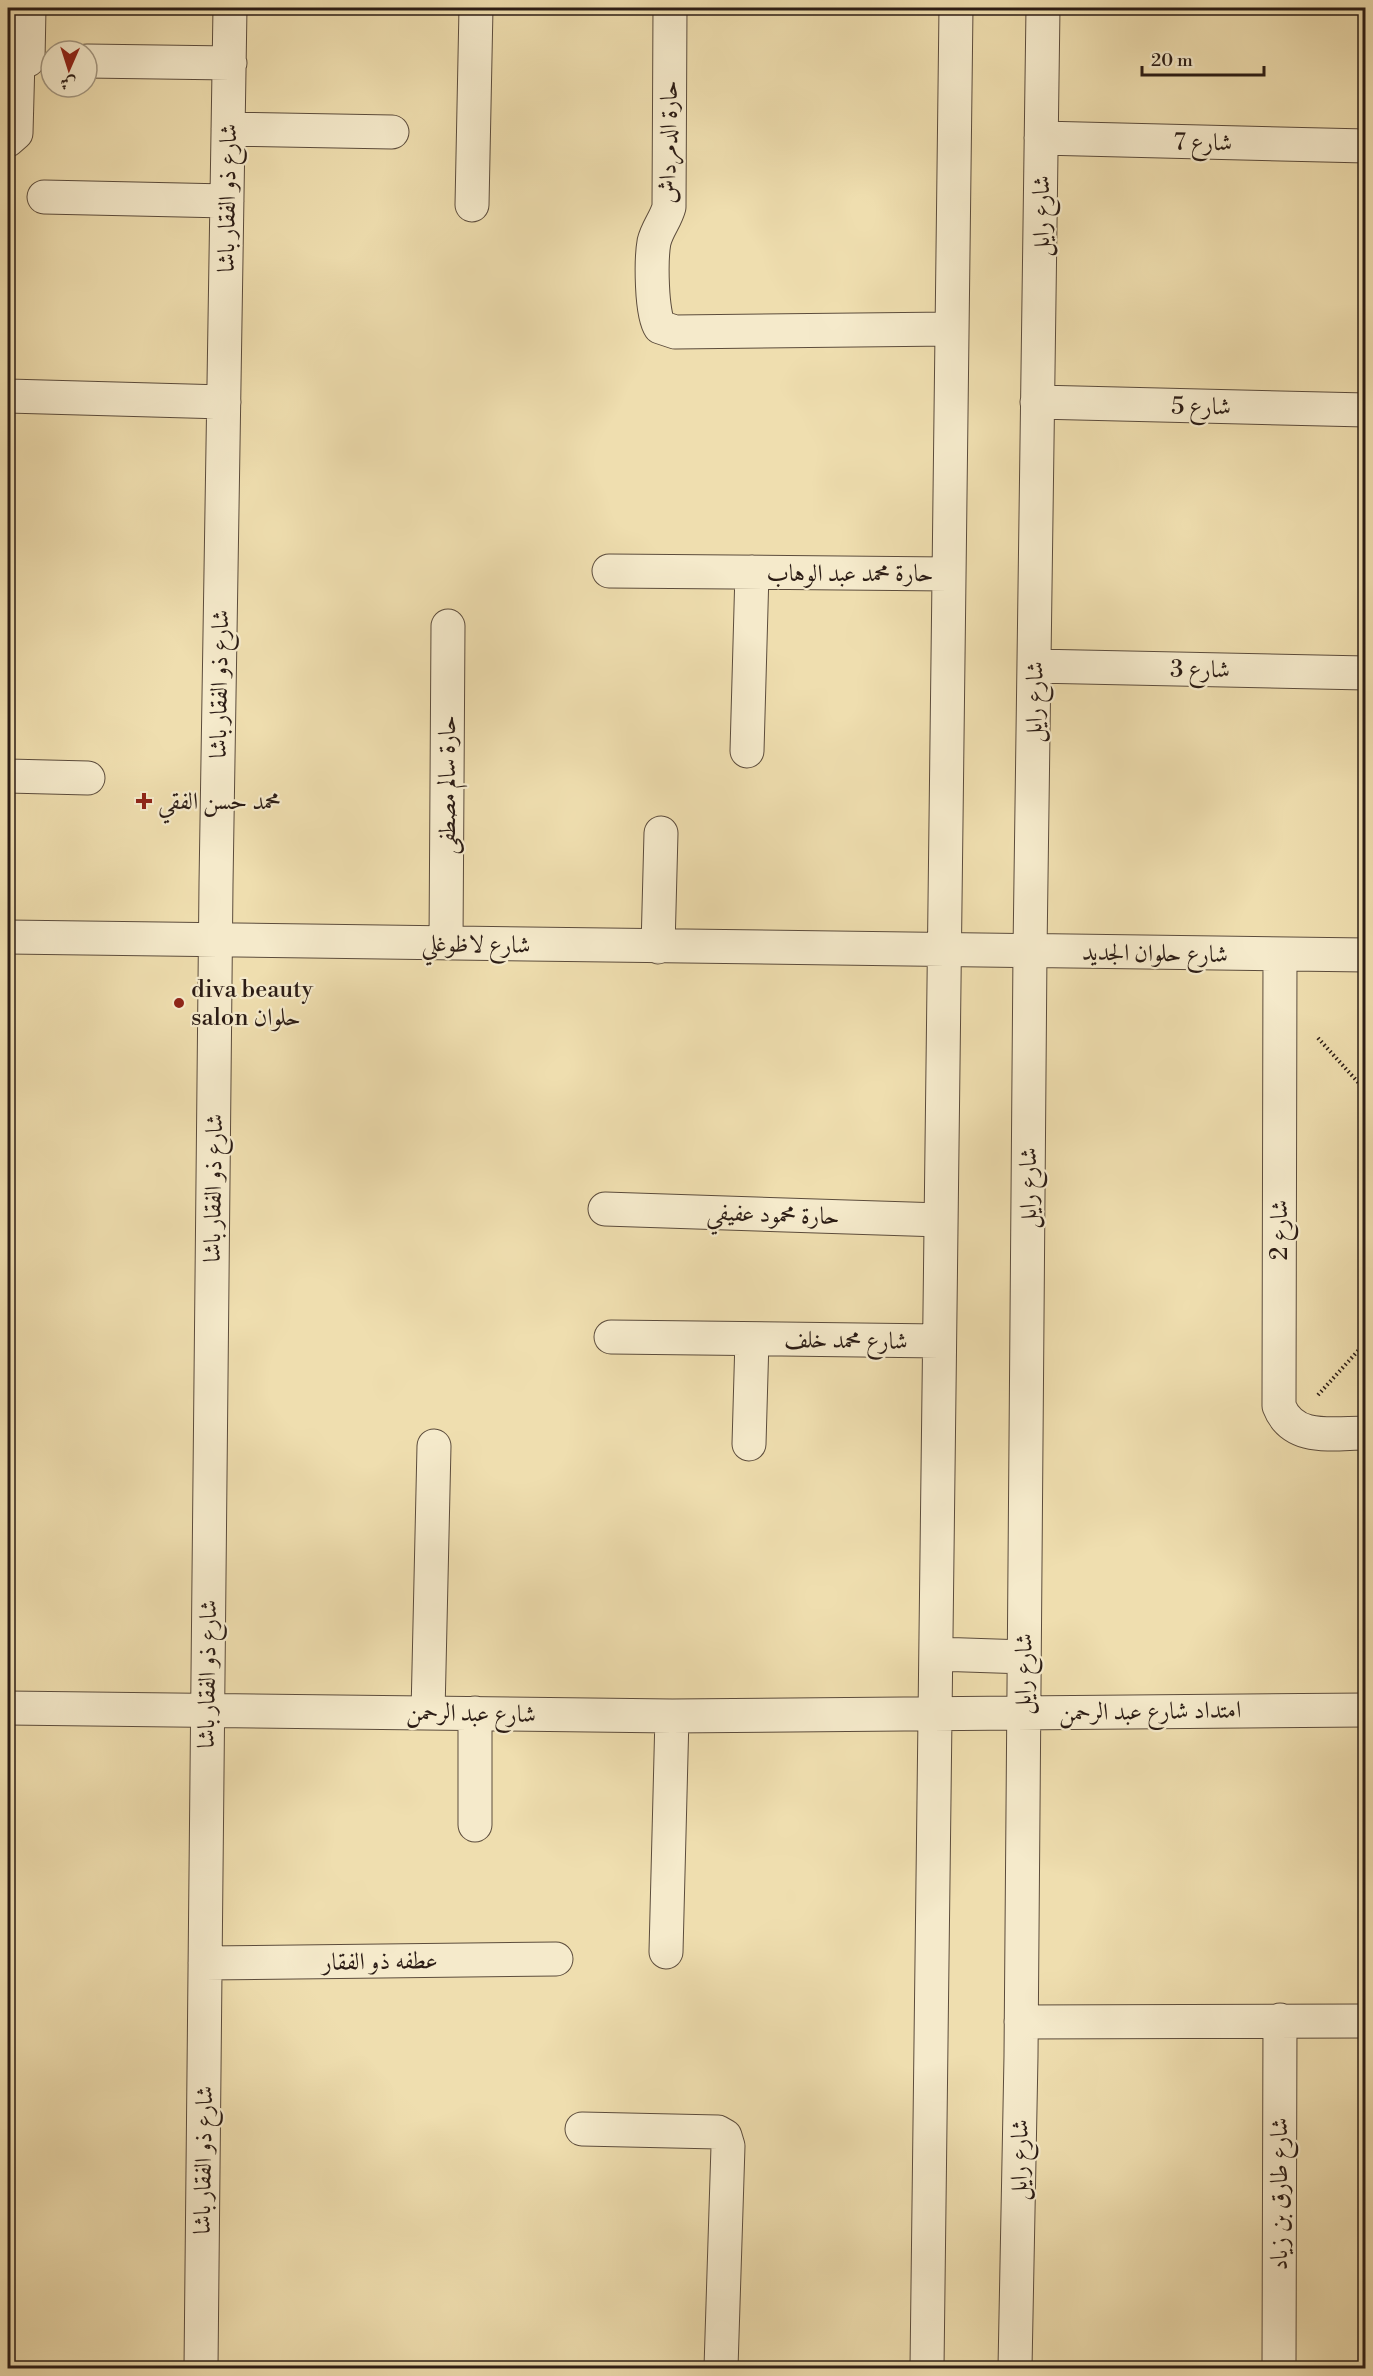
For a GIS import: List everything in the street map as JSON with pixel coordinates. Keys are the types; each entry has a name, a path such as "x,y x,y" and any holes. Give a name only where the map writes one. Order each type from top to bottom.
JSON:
{"street":[{"path":"8,140 16,133 26,60 29,8"},
{"name":"شارع ذو الفقار باشا","path":"201,2368 206,1710 230,8"},
{"path":"472,205 476,8"},
{"name":"حارة الدمرداش","path":"670,8 669,207 654,242 654,303 656,321 660,327 675,332 951,329"},
{"path":"927,2368 956,8"},
{"name":"شارع رايل","path":"1015,2368 1021,2022 1030,951 1042,8"},
{"path":"99,61 230,63"},
{"path":"228,129 392,132"},
{"name":"شارع 7","path":"1041,138 1365,146"},
{"path":"44,197 227,201"},
{"path":"8,396 224,402"},
{"name":"شارع 5","path":"1037,402 1365,410"},
{"name":"حارة محمد عبد الوهاب","path":"609,572 948,574"},
{"name":"حارة محمد عبد الوهاب","path":"747,751 752,572"},
{"name":"حارة سالم مصطفى","path":"446,943 448,626"},
{"name":"شارع 3","path":"1034,666 1365,673"},
{"path":"8,776 88,778"},
{"path":"658,947 661,833"},
{"name":"شارع لاظوغلي","path":"8,937 944,951"},
{"name":"شارع حلوان الجديد","path":"944,951 1365,955"},
{"name":"شارع 2","path":"1280,954 1278,1395 1283,1417 1291,1425"},
{"name":"حارة محمود عفيفي","path":"605,1209 940,1220"},
{"name":"شارع محمد خلف","path":"611,1337 939,1341"},
{"name":"شارع محمد خلف","path":"749,1444 752,1339"},
{"path":"1291,1425 1302,1431 1316,1433 1365,1433"},
{"path":"428,1713 434,1446"},
{"path":"936,1654 1023,1656"},
{"name":"شارع عبد الرحمن","path":"8,1708 672,1716 935,1715"},
{"name":"امتداد شارع عبد الرحمن","path":"935,1715 1365,1710"},
{"path":"475,1713 475,1825"},
{"path":"666,1952 672,1716"},
{"name":"عطفه ذو الفقار","path":"205,1963 556,1959"},
{"name":"شارع طارق بن زياد","path":"1279,2368 1280,2020"},
{"path":"1021,2022 1365,2021"},
{"path":"582,2129 718,2132 725,2136 728,2146 722,2368"}],"path":[{"path":"1280,996 1365,1091"},
{"path":"1291,1425 1365,1342"}],"place":[{"name":"محمد حسن الفقي","path":"144,801"},
{"name":"diva beauty salon حلوان","path":"179,1003"}]}
